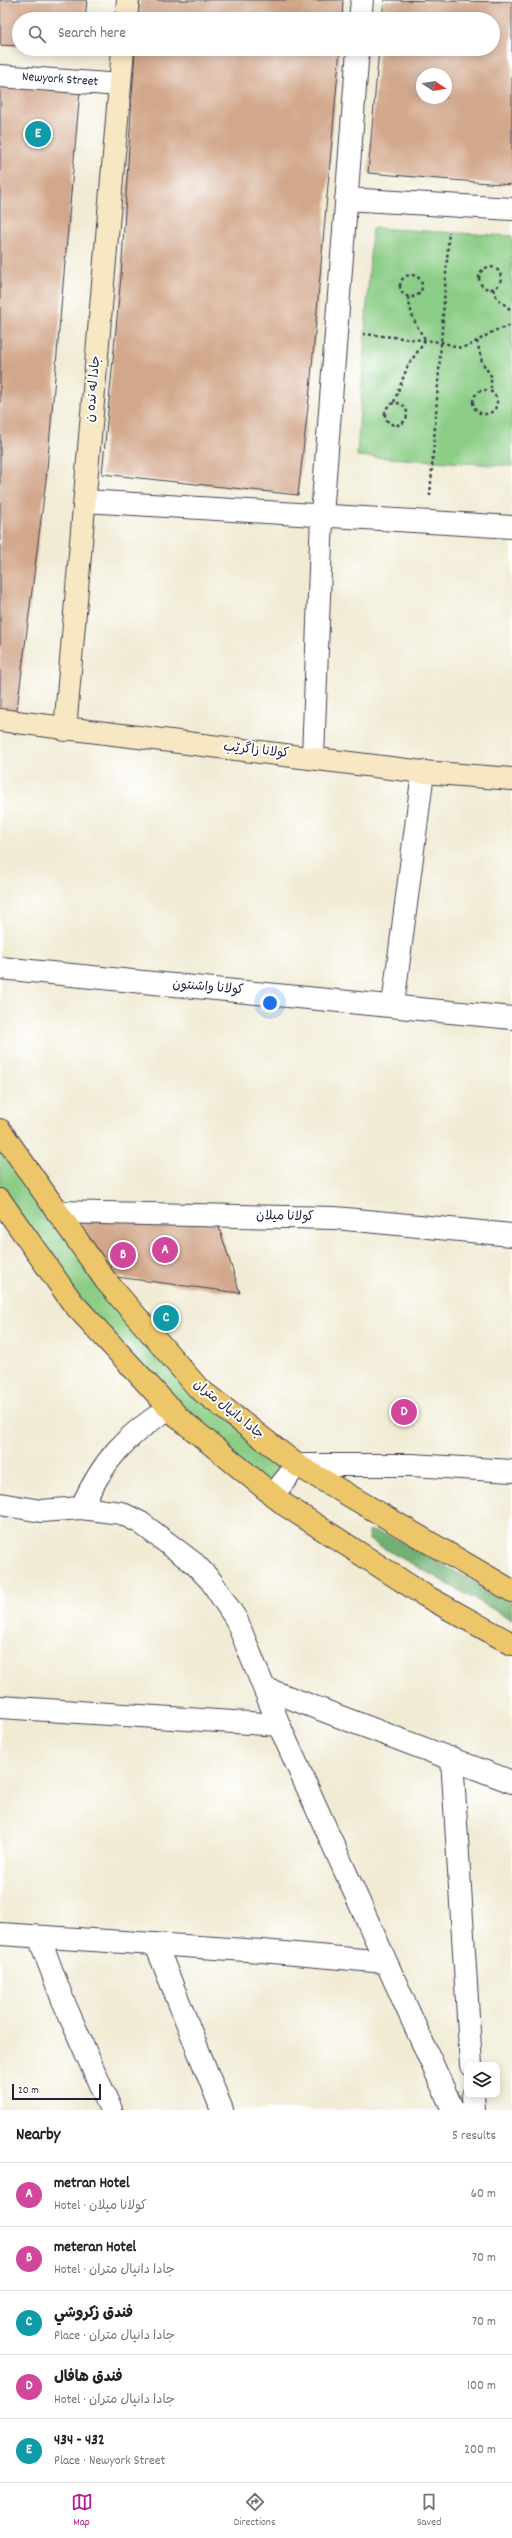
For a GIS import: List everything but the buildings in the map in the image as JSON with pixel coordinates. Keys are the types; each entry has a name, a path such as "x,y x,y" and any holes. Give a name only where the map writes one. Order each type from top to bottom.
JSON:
{"main road":[{"name":"جادا دانيال متران","path":"0,1130 106,1281 198,1388 297,1465 512,1591"},
{"path":"0,1200 72,1302 170,1408 273,1495 424,1595 512,1644"}],"street":[{"path":"127,12 128,0"},
{"path":"361,12 362,0"},
{"name":"جادا له نده ن","path":"65,730 122,56"},
{"path":"313,757 322,515 335,331 357,56"},
{"name":"Newyork Street","path":"0,76 120,85"},
{"path":"346,199 512,209"},
{"path":"85,501 512,527"},
{"name":"كولانا زاگرێب","path":"0,720 65,730 313,757 423,772 512,779"},
{"path":"393,1005 423,772"},
{"name":"كولانا واشنتون","path":"0,968 393,1005 512,1018"},
{"name":"كولانا ميلان","path":"57,1212 335,1218 512,1235"},
{"path":"81,1508 93,1483 107,1460 146,1422 170,1408"},
{"path":"273,1495 297,1465 412,1465 512,1471"},
{"path":"0,1504 41,1511 81,1508 121,1514 141,1523 195,1564 211,1581 236,1619 279,1725 453,2110"},
{"path":"264,1688 512,1782"},
{"path":"0,1707 279,1725"},
{"path":"452,1758 471,2062"},
{"path":"0,1934 385,1962"},
{"path":"39,1937 62,1998 111,2110"},
{"path":"156,1945 222,2110"},
{"path":"473,2098 474,2110"}],"path":[{"path":"429,523 450,205"},
{"path":"488,267 498,270 501,276 499,285 493,289 486,289 480,281 480,274 488,267"},
{"path":"408,297 415,296 422,289 421,282 413,275 406,276 400,285 402,293 408,297 410,313 416,327 426,340"},
{"path":"493,289 498,298 512,311"},
{"path":"335,331 441,342 461,348 494,331 512,325"},
{"path":"394,402 402,404 406,409 406,417 399,425 391,424 384,416 386,409 394,402 408,365 426,340"},
{"path":"477,341 482,362 491,376 491,391"},
{"path":"483,389 491,391 497,396 496,408 486,414 479,412 474,406 474,398 483,389"}],"green space":[{"path":"372,228 512,236 512,466 357,456"},
{"path":"0,1136 109,1292 291,1466 272,1490 230,1455 110,1338 0,1192"},
{"path":"369,1530 390,1536 512,1602 512,1620 369,1540"}],"place":[{"name":"434 - 432","path":"38,134"},
{"name":"metran Hotel","path":"165,1250"},
{"name":"meteran Hotel","path":"123,1255"},
{"name":"فندق زكروشي","path":"166,1318"},
{"name":"فندق هافال","path":"404,1412"}]}
